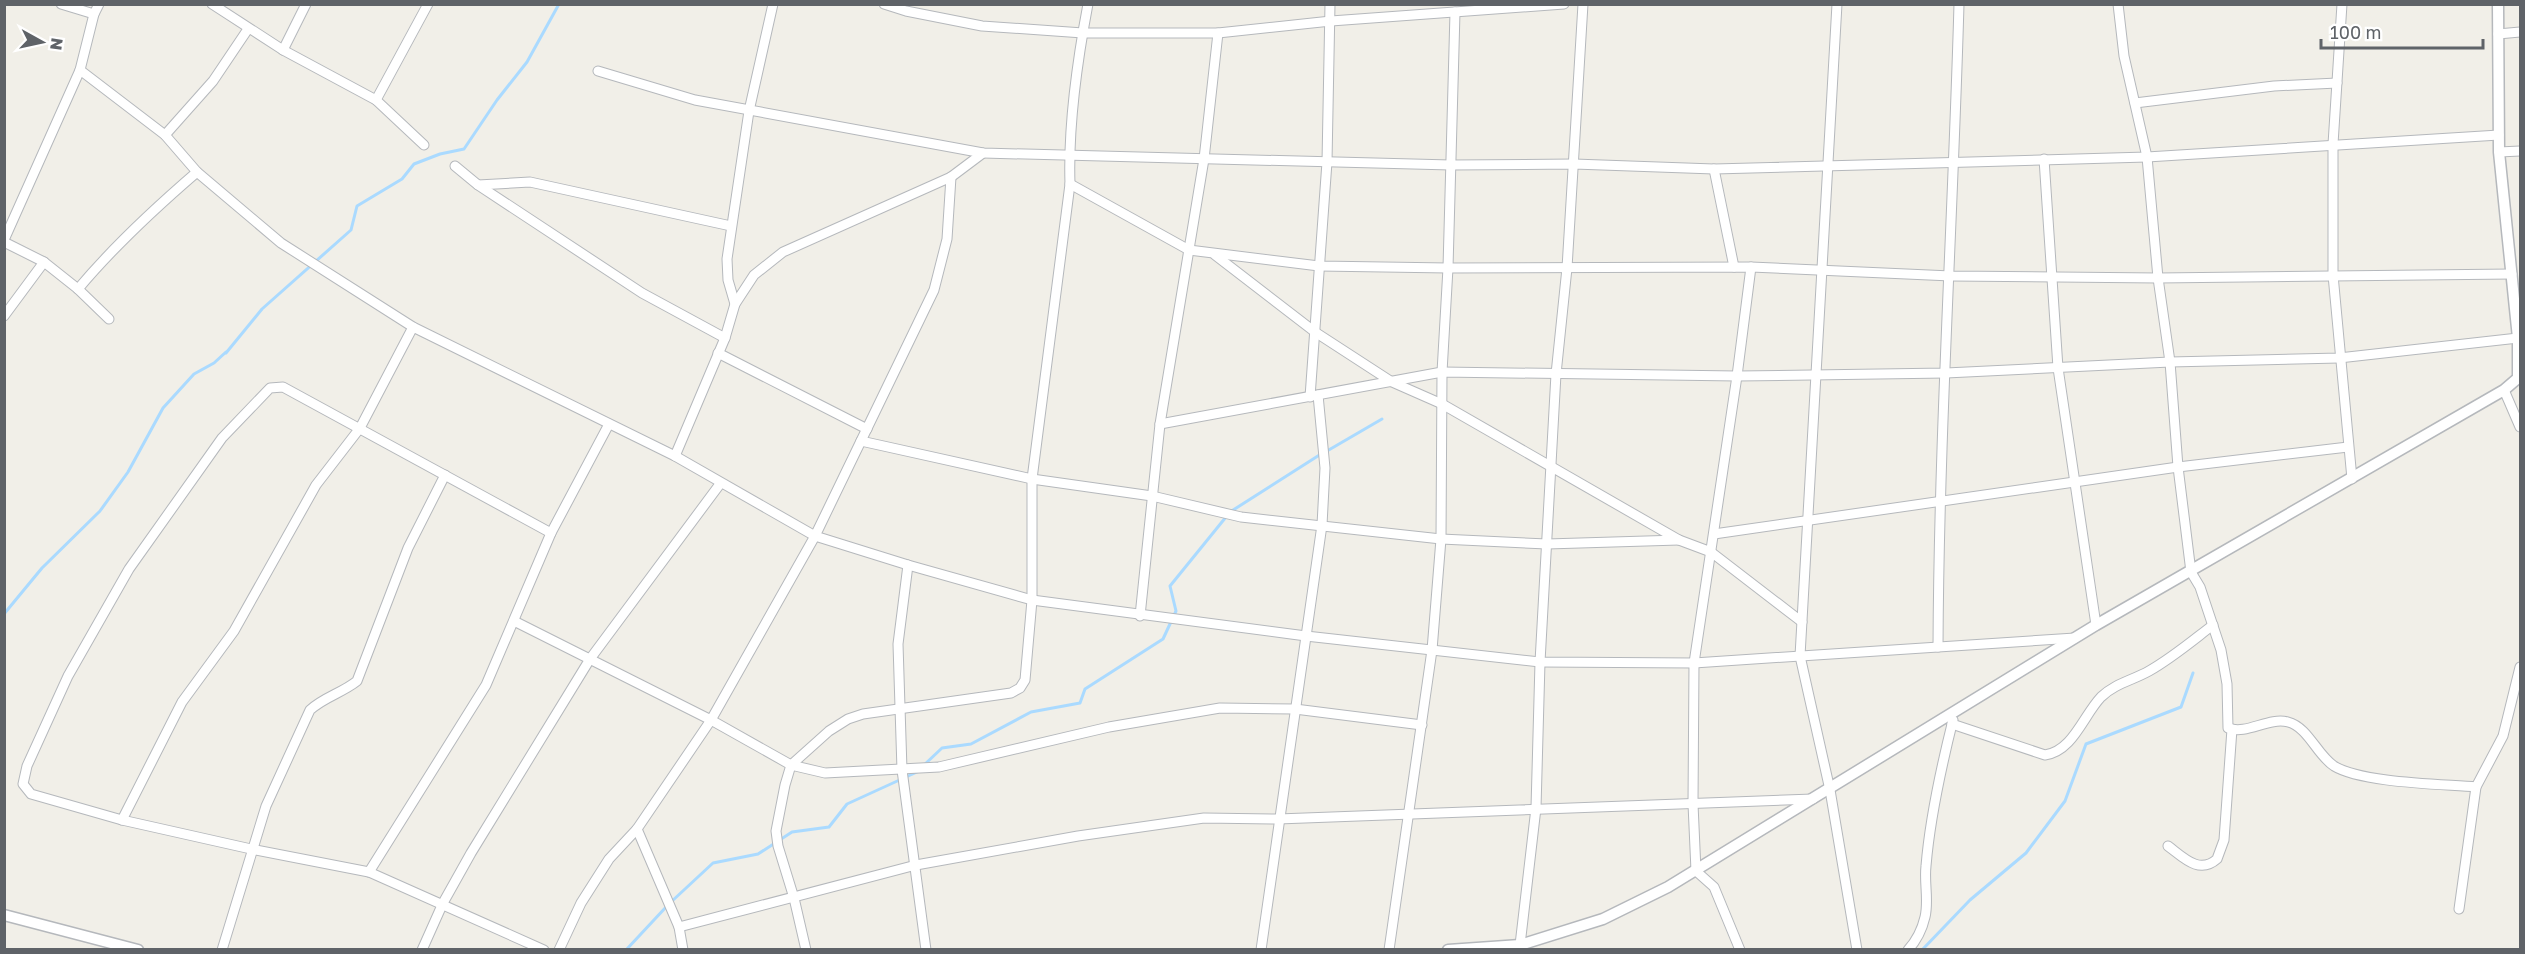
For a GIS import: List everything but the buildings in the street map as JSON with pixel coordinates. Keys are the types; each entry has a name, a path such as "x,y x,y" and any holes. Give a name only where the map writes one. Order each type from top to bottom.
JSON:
{"street":[{"path":"61,4 94,14"},
{"path":"99,4 94,14 80,70 4,241 44,262 78,289 109,319"},
{"path":"212,4 283,50 376,100 424,146"},
{"path":"283,50 306,4"},
{"path":"376,100 428,4"},
{"path":"735,304 728,280 727,259 731,226 749,111 773,4"},
{"path":"884,4 906,11 982,26 1083,33 1218,33 1331,21 1564,4"},
{"path":"806,950 776,831 785,785 792,765 822,736 848,719 901,706 1011,693 1020,688 1025,680 1032,600 1032,479 1070,184 1069,155 1088,4"},
{"path":"1261,950 1322,525 1325,468 1314,396 1315,332 1327,162 1330,4"},
{"path":"1520,945 1536,808 1546,544 1556,374 1567,268 1583,4"},
{"path":"1837,4 1818,375 1800,656 1830,790 1857,950"},
{"path":"1938,647 1939,501 1951,276 1959,4"},
{"path":"2118,4 2124,56 2147,156 2158,278 2170,362 2178,467 2191,572 2200,587 2221,650 2227,684 2228,728 2288,722 2298,727 2332,765 2343,770 2364,777 2476,787"},
{"path":"2342,4 2333,144 2333,275 2352,479"},
{"path":"1448,950 1520,945 1603,919 1696,871 2096,625 2352,479 2504,390 2519,378 2518,338 2499,152 2498,4"},
{"path":"1389,950 1432,650 1441,538 1442,372 1448,268 1455,12"},
{"path":"165,135 213,81 248,29"},
{"path":"2498,34 2520,32"},
{"path":"1140,616 1160,424 1204,159 1218,33"},
{"path":"80,70 165,135 196,172 280,243 413,327 675,456 720,484 815,536 908,565 1032,600 1140,616 1540,662 1694,663 2075,638"},
{"path":"598,71 695,100 982,153 1451,165 1574,164 1714,170 2147,156 2499,135"},
{"path":"2135,103 2274,86 2337,83"},
{"path":"2499,152 2520,151"},
{"path":"675,456 724,338 735,304 754,275 783,252 951,177 982,153"},
{"path":"2044,159 2058,368 2073,483 2096,625"},
{"path":"455,166 478,184 642,293 724,338"},
{"path":"1714,170 1734,267"},
{"path":"78,289 102,260 149,213 196,172"},
{"path":"558,950 581,903 609,859 637,829 711,720 815,536 934,290 947,239 951,177"},
{"path":"478,184 530,182 731,226"},
{"path":"1070,184 1189,250 1319,266 1751,267 1951,276 2158,278 2512,274"},
{"path":"1213,253 1315,332 1392,382 1442,404 1679,540 1711,552 1802,622"},
{"path":"4,316 44,262"},
{"path":"1740,950 1714,887 1696,871 1693,804 1694,663 1751,267"},
{"path":"122,820 182,702 234,631 316,485 360,428 413,327"},
{"path":"1160,424 1442,372 1737,376 1946,373 2170,362 2339,358 2518,338"},
{"path":"718,353 867,429"},
{"path":"544,950 443,903 369,872 251,849 122,820 31,794 23,784 27,766 68,676 129,569 222,438 270,388 283,387 551,533"},
{"path":"2504,390 2520,427"},
{"path":"369,872 446,754 486,685 551,533 609,424"},
{"path":"861,441 1032,479 1152,496 1241,516 1441,538 1546,544 1679,540"},
{"path":"1713,534 2178,467 2348,447"},
{"path":"222,950 251,849 266,807 310,710 323,698 343,692 357,681 408,548 445,475"},
{"path":"422,950 443,903 590,659 720,484"},
{"path":"908,565 898,631 902,770 926,950"},
{"path":"514,621 711,720 792,765 825,773 939,767 1192,711 1244,707 1295,709 1422,724"},
{"path":"1952,724 2045,755 2054,754 2065,747 2108,691 2148,672 2213,625"},
{"path":"2459,909 2476,787 2503,736 2517,698 2520,667"},
{"path":"1908,950 1920,934 1926,914 1925,867 1928,846 1939,777 1956,712"},
{"path":"2168,846 2190,863 2204,866 2217,859 2224,840 2232,729"},
{"path":"679,927 916,865 1077,836 1204,818 1278,819 1813,799"},
{"path":"637,829 679,927 683,950"},
{"path":"4,915 138,950"}],"waterway":[{"path":"226,353 262,309 351,230 357,206 402,179 414,164 440,154 464,149 497,100 527,62 559,4"},
{"path":"4,614 42,568 100,511 128,472 163,408 194,374 214,363 226,352"},
{"path":"1327,451 1382,419"},
{"path":"1230,512 1321,454"},
{"path":"924,765 942,748 971,744 1031,712 1080,703 1085,689 1163,639 1176,611 1170,586 1226,517"},
{"path":"1922,950 1970,900 2026,853 2065,801 2086,744 2181,707 2193,673"},
{"path":"671,902 713,863 758,854 792,832 829,827 847,804 917,772"},
{"path":"626,950 667,906"}]}
